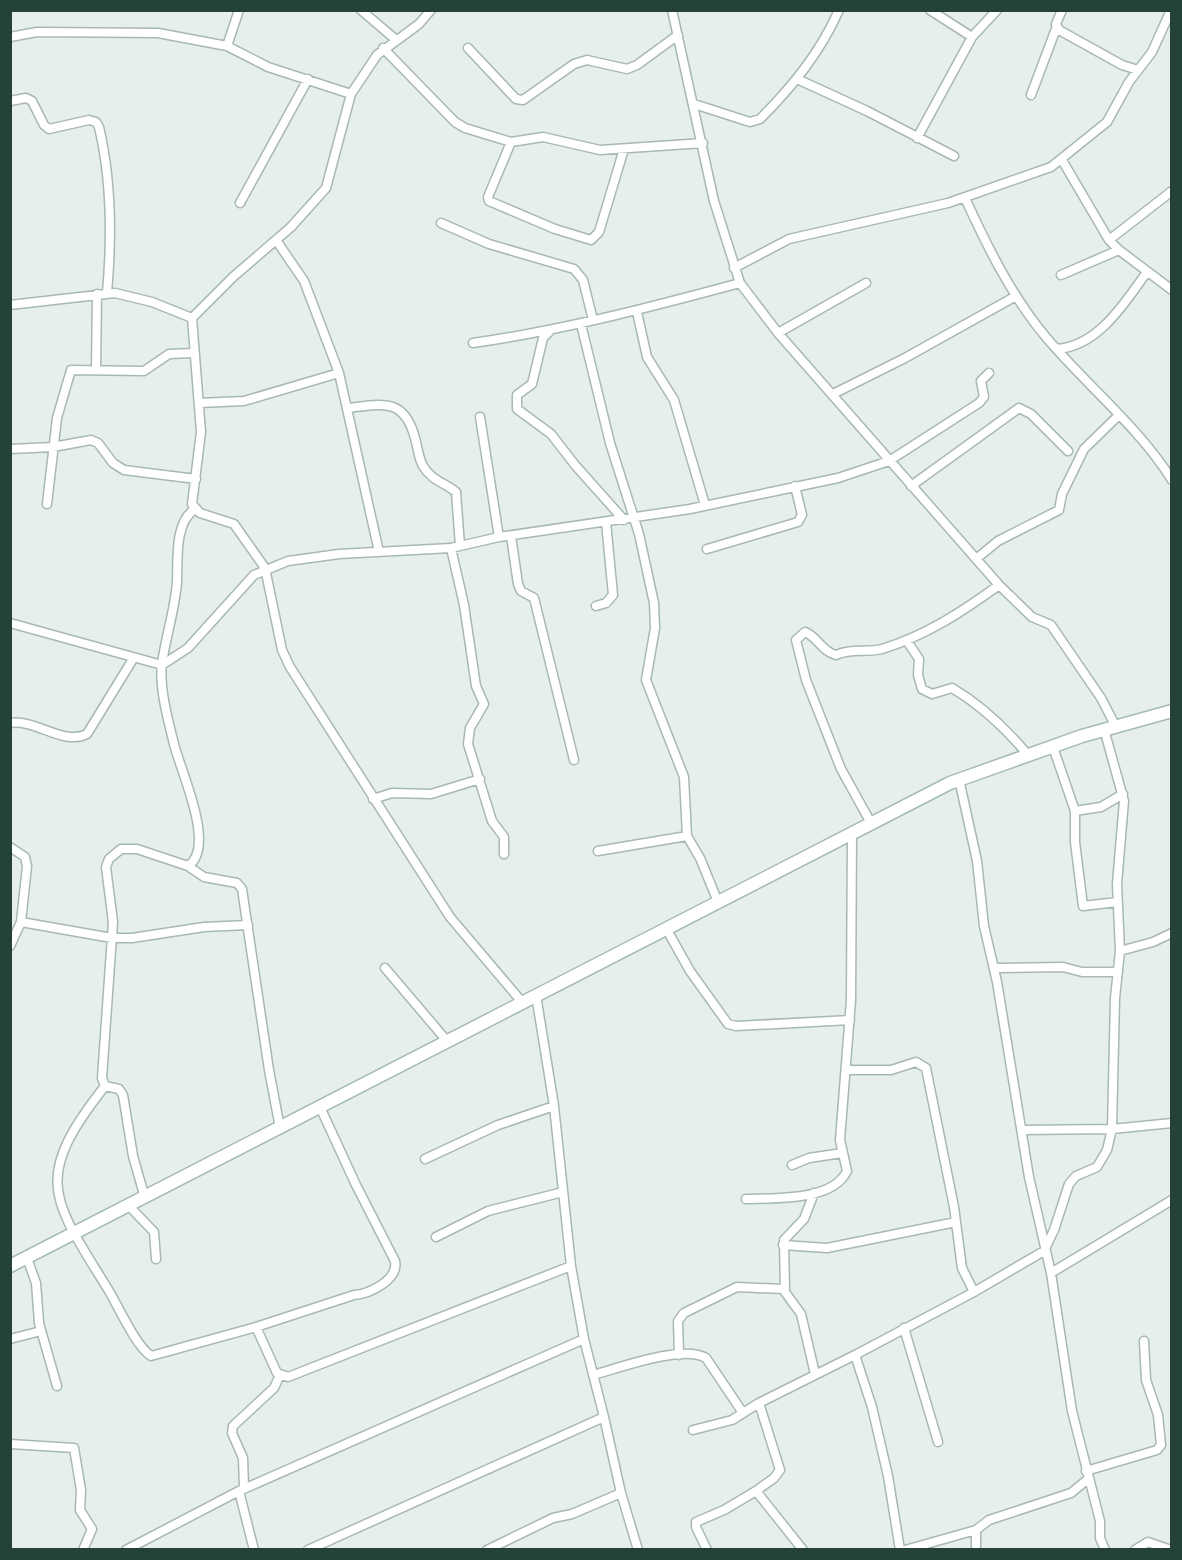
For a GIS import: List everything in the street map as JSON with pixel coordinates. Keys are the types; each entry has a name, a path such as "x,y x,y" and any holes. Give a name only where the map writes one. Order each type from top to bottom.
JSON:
{"street":[{"path":"227,45 239,10"},
{"path":"361,10 395,39"},
{"path":"431,10 418,24 383,48 351,94 326,188 276,240 192,318 201,439 192,504 195,509 234,524 265,568 282,650 290,667 450,917 522,1002"},
{"path":"672,10 714,201 740,283 778,333 999,585 1032,618 1051,626 1101,698 1110,728 1123,794 1117,902 1120,951 1115,998 1112,1129 1107,1150 1101,1162 1076,1176 1069,1184 1054,1230 1044,1251 974,1292 759,1403 732,1420 693,1430"},
{"path":"694,104 750,122 760,119 797,79 825,40 839,10"},
{"path":"930,10 972,37"},
{"path":"917,138 972,37 997,10"},
{"path":"1031,95 1062,10"},
{"path":"734,268 789,239 965,198 1044,171 1062,160 1103,127 1138,70 1152,52 1171,10"},
{"path":"1057,26 1122,65 1138,70"},
{"path":"10,38 36,32 158,33 227,45 268,68 351,94"},
{"path":"468,48 516,99 523,100 573,64 587,60 627,69 637,66 678,35"},
{"path":"383,48 455,122 465,128 511,142 543,137 600,150 703,143"},
{"path":"240,203 308,79"},
{"path":"797,79 867,111 954,156"},
{"path":"10,101 26,99 32,101 44,125 49,129 89,120 96,122 99,127 108,166 110,213 96,370"},
{"path":"511,142 488,197 489,201 555,229 591,240 599,232 624,149"},
{"path":"1062,160 1109,240 1172,290"},
{"path":"1109,240 1172,191"},
{"path":"965,198 1017,296 1057,349 1131,427 1172,480"},
{"path":"441,223 489,244 574,269 583,280 593,320"},
{"path":"276,240 304,281 339,374 379,552"},
{"path":"1061,275 1119,250"},
{"path":"1057,349 1085,342 1115,313 1148,272"},
{"path":"473,343 549,332 593,320 637,312 740,283"},
{"path":"778,333 866,283"},
{"path":"10,305 102,293 152,302 192,318"},
{"path":"833,394 905,358 1017,296"},
{"path":"637,312 647,357 674,400 705,505"},
{"path":"581,324 610,443 634,518 654,603 655,628 646,680 684,777 687,836 700,858 717,902"},
{"path":"549,332 543,338 532,384 517,395 517,409 551,434 624,520"},
{"path":"47,504 57,418 68,374 76,369 144,371 169,354 194,353"},
{"path":"10,622 133,659 162,665 188,648 243,586 265,568 288,561 315,557 456,547 499,537 624,520 855,473 889,461 983,400 981,381 989,373"},
{"path":"199,403 244,401 339,374"},
{"path":"348,408 386,403 394,405 415,435 423,465 431,476 456,492 456,547 476,686 484,704 467,734 468,744 492,821 504,837 504,854"},
{"path":"910,486 1020,408 1031,414 1068,451"},
{"path":"976,559 998,541 1059,510 1062,494 1084,449 1119,415"},
{"path":"480,417 499,537"},
{"path":"10,449 53,447 91,440 98,443 113,463 124,470 196,479"},
{"path":"707,549 798,522 802,515 795,486"},
{"path":"188,866 193,861 197,850 198,821 174,744 163,687 162,665 177,584 179,546 186,518 195,509"},
{"path":"596,606 606,603 613,595 606,522"},
{"path":"511,536 518,585 521,591 534,598 574,760"},
{"path":"871,823 841,769 806,680 796,640 805,632 811,634 823,649 837,655 845,651 878,650 907,640 951,618 999,585"},
{"path":"907,640 919,659 918,675 922,689 932,694 952,688 963,694 991,717 1028,755"},
{"path":"10,723 25,723 65,736 77,737 87,734 133,659"},
{"path":"10,1266 959,779 1110,728 1172,711"},
{"path":"1053,747 1075,811 1083,906 1117,902"},
{"path":"373,799 392,794 431,794 480,779"},
{"path":"959,779 973,843 984,926 994,968 1044,1251 1050,1272 1072,1411 1100,1521 1100,1538 1105,1550"},
{"path":"1075,811 1101,807 1123,794"},
{"path":"746,1199 814,1193 834,1188 847,1171 842,1153 840,1126 850,1020 852,833"},
{"path":"598,851 687,836"},
{"path":"10,847 27,860 21,922 10,946"},
{"path":"105,1086 102,1078 113,921 106,867 114,853 121,849 137,849 188,866 204,877 240,885 280,1128"},
{"path":"21,922 112,938 143,937 204,927 248,925"},
{"path":"667,930 690,971 728,1024 736,1026 850,1020"},
{"path":"1120,951 1153,942 1172,933"},
{"path":"994,968 1063,967 1082,972 1118,972"},
{"path":"385,968 447,1041"},
{"path":"536,995 554,1106 571,1266 584,1339 621,1493 638,1550"},
{"path":"846,1070 891,1070 916,1062 923,1064 932,1095 956,1222 962,1268 974,1292"},
{"path":"105,1086 119,1089 123,1095 133,1156 145,1198"},
{"path":"105,1086 68,1138 58,1168 57,1197 74,1234 151,1356 366,1293 389,1278 396,1265 320,1107"},
{"path":"425,1160 498,1125 554,1106"},
{"path":"1022,1130 1112,1129 1172,1123"},
{"path":"792,1166 809,1158 842,1153"},
{"path":"436,1237 488,1211 563,1192"},
{"path":"814,1193 804,1219 786,1237 783,1245 784,1289 788,1301 801,1314 815,1374"},
{"path":"1050,1272 1172,1200"},
{"path":"129,1206 154,1232 156,1259"},
{"path":"783,1245 827,1248 956,1222"},
{"path":"27,1258 36,1283 36,1310 57,1386"},
{"path":"256,1327 280,1375 288,1377 571,1266"},
{"path":"679,1355 678,1321 684,1313 737,1287 784,1289"},
{"path":"904,1328 938,1443"},
{"path":"10,1339 41,1331"},
{"path":"126,1550 241,1489 584,1339"},
{"path":"905,1550 976,1530 989,1520 1071,1493 1087,1475 1158,1450 1161,1445 1158,1415 1146,1380 1144,1341"},
{"path":"593,1375 666,1356 699,1354 706,1358 743,1413"},
{"path":"855,1355 872,1407 888,1476 900,1550"},
{"path":"254,1550 241,1489 243,1458 232,1432 233,1426 274,1388 280,1375"},
{"path":"707,1550 696,1527 696,1522 724,1510 756,1491 774,1478 780,1470 759,1403"},
{"path":"308,1550 604,1417"},
{"path":"10,1444 74,1448 81,1490 80,1510 92,1529 83,1550"},
{"path":"756,1491 803,1550"},
{"path":"487,1550 553,1518 572,1514 621,1493"},
{"path":"976,1530 976,1550"},
{"path":"1135,1550 1148,1542 1171,1550"}]}
